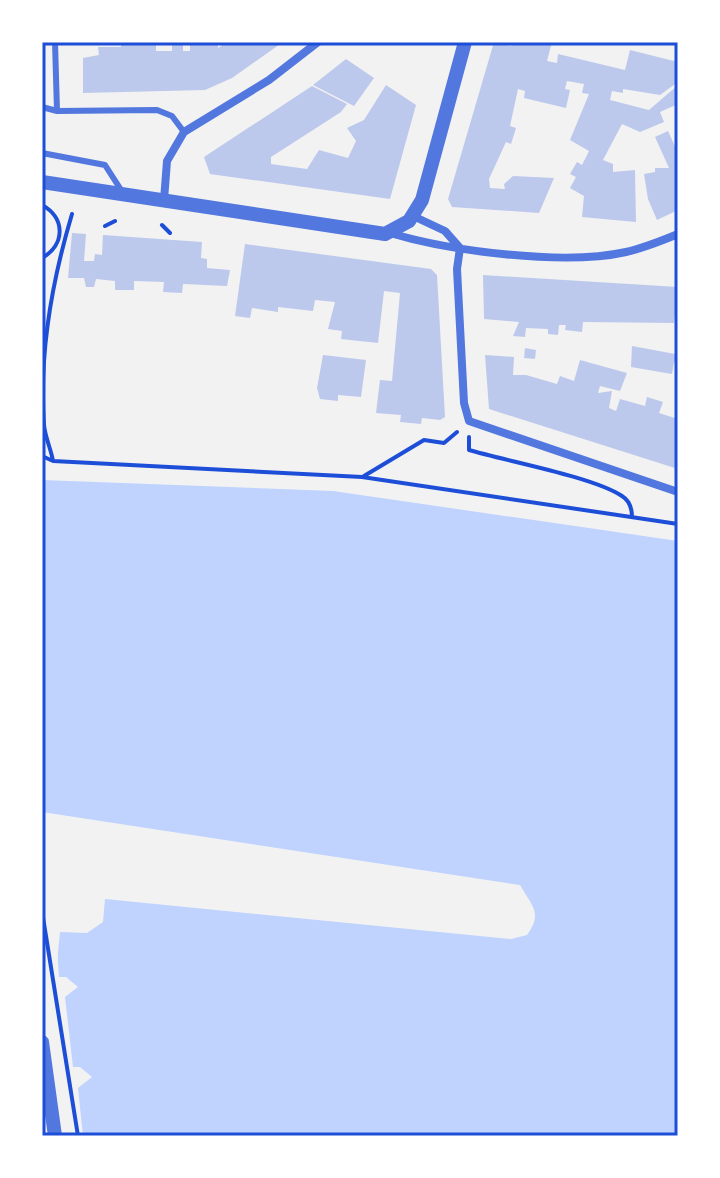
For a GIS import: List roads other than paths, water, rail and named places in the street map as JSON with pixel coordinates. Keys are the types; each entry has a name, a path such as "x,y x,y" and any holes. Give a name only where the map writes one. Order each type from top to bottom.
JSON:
{"street":[{"path":"164,200 167,161 184,132 269,80 318,42"},
{"path":"390,233 411,219 422,200 465,42"},
{"path":"42,182 287,222 371,234 390,233 436,247 597,256 625,252 678,234"},
{"path":"411,219 445,231 460,248 457,269 464,403 469,421 678,492"},
{"path":"42,1042 55,1136"}],"lane":[{"path":"55,42 57,111"},
{"path":"42,107 57,111 157,110 172,116 184,132"},
{"path":"42,153 105,165 125,196"}],"water":[{"path":"42,480 333,491 678,541 678,1136 42,1136 42,964 57,963 60,932 87,933 103,922 105,899 511,939 527,935 535,915 520,885 42,812"}]}
